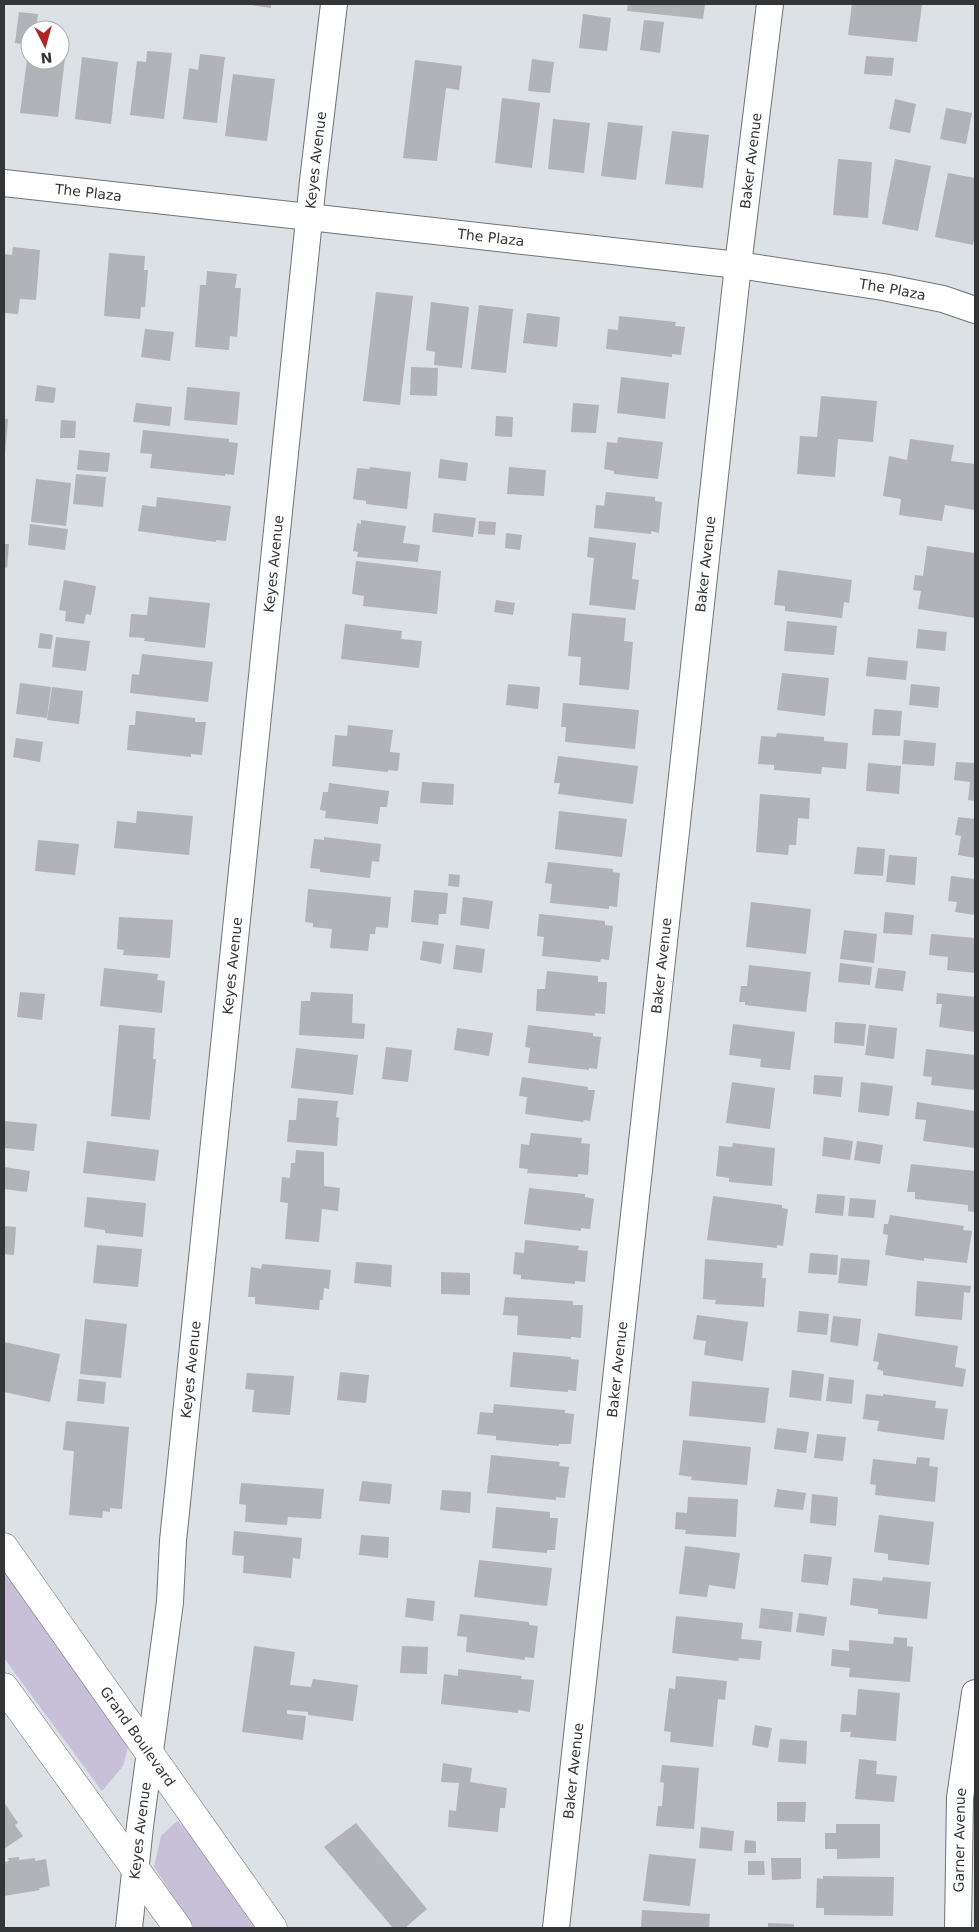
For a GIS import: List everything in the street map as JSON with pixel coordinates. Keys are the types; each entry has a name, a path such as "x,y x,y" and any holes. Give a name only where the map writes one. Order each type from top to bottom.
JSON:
{"street":[{"name":"Keyes Avenue","path":"129,1928 135,1867 170,1602 173,1540 310,216 334,4"},
{"name":"Baker Avenue","path":"556,1928 738,265 770,4"},
{"name":"The Plaza","path":"4,183 738,265 883,287 943,299 975,310"},
{"name":"Grand Boulevard","path":"4,1547 273,1928"},
{"path":"4,1687 178,1928"},
{"name":"Garner Avenue","path":"958,1928 960,1798 975,1693"}],"shaded area":[{"path":"4,1569 129,1743 123,1766 102,1791 4,1658"},
{"path":"177,1821 192,1835 262,1928 194,1928 154,1867 161,1836"}],"building":[{"path":"244,4 271,4 271,8"},
{"path":"628,4 705,4 703,19 627,11"},
{"path":"852,4 922,5 917,42 848,35"},
{"path":"19,12 38,14 37,20 20,20 20,44 15,43"},
{"path":"583,14 611,18 607,51 579,48"},
{"path":"644,20 664,22 660,53 640,50"},
{"path":"147,51 172,53 164,119 130,115 137,61 146,62"},
{"path":"200,54 225,57 217,123 183,119 189,68 198,70"},
{"path":"866,56 894,58 892,76 864,74"},
{"path":"82,57 118,62 111,124 75,119"},
{"path":"532,59 554,62 550,93 528,91"},
{"path":"415,60 462,66 459,90 446,88 437,161 403,158"},
{"path":"26,70 64,70 58,117 20,113"},
{"path":"233,74 275,79 267,141 225,136"},
{"path":"502,98 540,103 532,168 495,163"},
{"path":"895,99 916,104 910,133 889,129"},
{"path":"946,108 972,113 966,144 940,139"},
{"path":"553,119 590,123 584,173 548,169"},
{"path":"608,122 643,126 636,180 601,176"},
{"path":"672,131 709,135 703,188 665,184"},
{"path":"838,159 872,162 868,218 833,215"},
{"path":"895,159 931,166 918,231 882,224"},
{"path":"948,173 975,178 975,234 973,245 935,237"},
{"path":"13,247 40,250 36,300 20,299 18,314 4,313 4,254 12,255"},
{"path":"109,253 145,256 144,270 148,270 145,307 141,307 140,319 104,316"},
{"path":"207,271 237,274 235,288 241,288 237,337 230,336 229,350 195,347 200,285 206,285"},
{"path":"376,292 413,296 400,405 363,401"},
{"path":"431,302 469,307 462,368 434,365 435,352 426,350"},
{"path":"479,305 513,309 506,373 471,369"},
{"path":"527,313 560,317 557,347 523,343"},
{"path":"619,316 676,322 675,326 685,327 681,355 672,354 672,357 606,349 608,329 618,330"},
{"path":"145,329 174,332 170,361 141,357"},
{"path":"411,367 438,368 437,396 410,395"},
{"path":"621,377 669,383 665,419 617,413"},
{"path":"37,385 56,388 54,403 35,401"},
{"path":"187,387 240,392 237,425 184,420"},
{"path":"821,396 877,401 873,442 838,439 835,477 797,474 800,436 817,437"},
{"path":"136,403 172,407 170,426 133,422"},
{"path":"573,403 599,405 596,433 571,432"},
{"path":"496,416 513,417 512,437 495,436"},
{"path":"4,419 8,419 5,453 4,453"},
{"path":"61,420 76,421 75,438 60,438"},
{"path":"143,430 229,439 229,442 238,443 234,475 225,474 225,476 150,468 152,454 140,453"},
{"path":"618,437 663,442 658,479 614,474 614,471 604,469 607,442 617,443"},
{"path":"910,439 954,445 951,461 975,464 975,510 945,505 942,521 899,515 901,499 883,496 889,456 907,460"},
{"path":"79,450 110,453 108,472 77,470"},
{"path":"440,459 468,463 466,481 438,478"},
{"path":"370,467 411,472 407,509 366,504 366,501 353,499 357,468 370,469"},
{"path":"509,467 546,470 544,496 507,494"},
{"path":"76,474 106,477 103,507 73,504"},
{"path":"36,479 71,483 66,526 31,522"},
{"path":"606,492 655,497 655,501 662,502 659,533 651,531 651,534 594,528 596,505 604,506"},
{"path":"157,497 231,506 226,541 216,540 216,542 138,531 142,505 156,507"},
{"path":"434,513 476,518 473,537 432,532"},
{"path":"361,520 406,526 403,543 420,545 418,562 357,557 358,552 353,551 357,523 361,524"},
{"path":"479,521 496,522 495,535 478,534"},
{"path":"30,524 68,529 65,550 28,545"},
{"path":"506,533 522,535 520,550 505,548"},
{"path":"589,537 636,543 632,579 639,580 635,610 589,605 594,558 587,557"},
{"path":"4,544 9,544 7,568 4,567"},
{"path":"927,546 975,553 975,618 918,609 921,591 913,590 915,575 923,576"},
{"path":"356,561 441,571 437,614 363,606 364,596 352,594"},
{"path":"778,570 852,580 849,603 844,602 842,618 785,611 785,606 774,605"},
{"path":"64,580 96,586 91,615 86,614 84,624 65,621 66,611 59,610"},
{"path":"149,597 210,603 205,648 144,641 145,638 129,637 131,614 147,615"},
{"path":"496,600 515,603 513,615 494,612"},
{"path":"572,613 626,618 624,641 633,642 629,690 579,685 581,657 568,656"},
{"path":"787,621 837,626 834,655 784,651"},
{"path":"345,624 402,631 401,639 422,641 419,668 341,659"},
{"path":"918,629 947,632 945,651 916,648"},
{"path":"40,633 53,635 51,649 38,648"},
{"path":"56,637 90,641 86,671 52,667"},
{"path":"142,654 213,662 208,702 130,693 132,674 139,675"},
{"path":"868,657 908,661 906,680 866,676"},
{"path":"782,673 829,678 825,716 777,710"},
{"path":"20,683 51,687 47,718 16,714"},
{"path":"508,684 540,687 538,709 506,705"},
{"path":"911,684 940,687 938,708 909,705"},
{"path":"52,687 83,691 79,724 47,720"},
{"path":"563,703 639,710 635,749 565,742 566,727 561,727"},
{"path":"874,709 902,711 900,736 872,735"},
{"path":"136,711 195,718 195,722 206,722 202,755 191,754 191,757 127,750 129,725 135,725"},
{"path":"348,725 393,730 390,752 400,753 398,771 388,770 388,772 332,766 335,735 347,736"},
{"path":"777,733 824,737 824,741 848,743 846,769 822,767 821,774 774,770 774,765 758,764 761,736 776,737"},
{"path":"16,738 43,742 40,762 13,757"},
{"path":"904,740 936,743 934,766 902,764"},
{"path":"558,756 638,766 633,804 558,794 560,783 554,783"},
{"path":"956,762 975,763 975,801 968,800 970,782 954,780"},
{"path":"868,763 901,766 899,794 866,791"},
{"path":"422,782 454,784 453,805 420,803"},
{"path":"329,783 389,791 387,807 380,807 378,824 325,818 326,811 320,810 323,792 328,792"},
{"path":"760,794 810,798 809,819 798,818 796,845 789,845 788,855 756,852"},
{"path":"137,811 193,816 189,855 114,848 117,821 136,823"},
{"path":"559,811 627,819 622,857 555,849"},
{"path":"958,817 975,819 975,858 958,855 961,836 955,835"},
{"path":"324,837 381,844 379,862 372,861 370,878 320,872 320,869 310,868 314,839 324,840"},
{"path":"38,840 79,844 75,875 35,871"},
{"path":"857,847 885,849 883,876 854,874"},
{"path":"889,855 917,857 915,885 886,882"},
{"path":"548,862 613,869 613,872 620,873 617,907 609,906 609,909 550,903 552,884 545,883"},
{"path":"449,874 460,875 459,887 448,886"},
{"path":"951,876 975,879 975,915 955,912 957,902 948,901"},
{"path":"308,889 391,897 388,928 376,927 375,934 370,934 368,951 330,948 332,929 313,927 313,923 305,922"},
{"path":"414,890 448,893 446,914 439,914 438,925 411,922"},
{"path":"463,897 493,901 489,929 460,925"},
{"path":"751,902 811,909 806,954 746,947"},
{"path":"885,912 914,915 912,935 883,933"},
{"path":"539,914 605,921 605,925 613,926 609,960 601,959 600,962 542,956 544,937 537,936"},
{"path":"119,917 173,920 170,958 123,955 124,950 117,949"},
{"path":"844,930 877,934 874,963 840,959"},
{"path":"931,934 975,938 975,973 947,970 948,957 929,955"},
{"path":"423,941 444,944 441,964 420,960"},
{"path":"456,945 485,949 482,973 453,969"},
{"path":"840,963 872,967 870,985 838,982"},
{"path":"749,965 811,972 806,1012 745,1005 745,1002 739,1002 741,986 747,986"},
{"path":"104,968 158,974 157,980 165,981 162,1013 100,1006"},
{"path":"878,968 906,971 903,991 875,988"},
{"path":"547,971 598,976 598,982 607,982 605,1014 595,1013 595,1016 536,1011 537,989 545,989"},
{"path":"20,992 45,994 42,1020 17,1017"},
{"path":"311,992 353,994 352,1023 365,1024 364,1039 299,1035 301,1001 310,1001"},
{"path":"937,993 975,997 975,1032 939,1027 942,1004 936,1004"},
{"path":"835,1022 866,1024 864,1046 834,1043"},
{"path":"733,1024 795,1032 790,1070 760,1067 761,1059 729,1055"},
{"path":"119,1025 155,1028 153,1059 156,1059 150,1120 111,1116"},
{"path":"528,1025 593,1033 593,1036 601,1037 597,1069 589,1068 589,1070 528,1063 530,1048 525,1047"},
{"path":"869,1025 897,1028 894,1059 865,1055"},
{"path":"457,1028 493,1033 489,1056 454,1050"},
{"path":"386,1047 412,1050 408,1082 382,1079"},
{"path":"296,1048 358,1055 353,1095 291,1088"},
{"path":"926,1049 975,1055 975,1090 931,1085 932,1077 923,1076"},
{"path":"814,1075 843,1077 841,1097 813,1094"},
{"path":"522,1077 588,1087 588,1090 595,1090 590,1121 584,1120 583,1122 525,1114 527,1097 519,1096"},
{"path":"732,1082 775,1088 770,1129 726,1123"},
{"path":"861,1082 893,1086 889,1116 858,1112"},
{"path":"298,1098 338,1101 336,1117 339,1118 337,1146 287,1142 289,1120 296,1120"},
{"path":"917,1102 975,1111 975,1148 923,1141 926,1120 915,1119"},
{"path":"4,1121 37,1124 34,1151 4,1148"},
{"path":"531,1133 582,1138 581,1143 590,1144 588,1175 578,1174 578,1177 527,1173 528,1169 519,1168 521,1144 529,1145"},
{"path":"824,1137 853,1141 850,1160 822,1156"},
{"path":"87,1141 159,1150 155,1181 83,1173"},
{"path":"857,1141 883,1145 880,1164 854,1160"},
{"path":"733,1143 775,1148 772,1186 729,1182 729,1178 716,1176 719,1146 732,1147"},
{"path":"296,1150 324,1152 324,1186 340,1188 338,1211 322,1209 319,1242 285,1239 288,1203 280,1202 282,1177 290,1178 291,1163 295,1163"},
{"path":"911,1164 975,1171 975,1212 968,1211 968,1205 915,1199 915,1192 907,1192"},
{"path":"4,1167 30,1171 27,1192 4,1189"},
{"path":"529,1188 585,1194 585,1197 594,1199 590,1229 581,1228 581,1231 524,1224"},
{"path":"817,1194 845,1196 843,1216 815,1213"},
{"path":"713,1196 782,1205 782,1208 788,1209 783,1246 777,1245 777,1248 707,1240"},
{"path":"87,1197 146,1203 143,1237 105,1233 105,1230 84,1227"},
{"path":"850,1198 876,1200 874,1218 848,1216"},
{"path":"890,1215 964,1226 963,1230 972,1231 967,1263 924,1258 924,1261 885,1255 888,1235 883,1234 884,1224 888,1224"},
{"path":"4,1226 16,1227 14,1255 4,1254"},
{"path":"525,1240 579,1246 578,1250 588,1251 585,1282 575,1281 575,1284 521,1279 521,1275 513,1274 515,1252 524,1253"},
{"path":"97,1245 142,1249 138,1287 93,1283"},
{"path":"810,1253 838,1255 837,1275 808,1273"},
{"path":"841,1258 870,1260 867,1286 838,1283"},
{"path":"705,1259 763,1263 762,1278 766,1278 764,1307 715,1304 716,1300 703,1299"},
{"path":"356,1262 392,1265 391,1287 354,1283"},
{"path":"262,1264 331,1270 329,1289 324,1288 323,1300 320,1300 319,1310 255,1304 255,1297 248,1297 251,1267 261,1269"},
{"path":"441,1272 470,1273 470,1295 441,1294"},
{"path":"917,1281 971,1286 970,1293 964,1292 962,1320 915,1316"},
{"path":"505,1297 573,1301 573,1305 583,1305 581,1338 517,1335 518,1316 503,1315"},
{"path":"799,1311 829,1314 827,1335 797,1332"},
{"path":"697,1315 748,1322 743,1361 704,1355 706,1341 693,1339"},
{"path":"833,1316 861,1319 858,1346 830,1342"},
{"path":"85,1319 127,1324 121,1378 80,1374"},
{"path":"878,1333 958,1346 955,1367 966,1369 963,1387 883,1375 883,1371 877,1369 879,1362 873,1361"},
{"path":"4,1342 60,1354 50,1402 4,1392"},
{"path":"513,1352 571,1357 571,1359 579,1360 576,1391 510,1387"},
{"path":"792,1370 824,1374 821,1401 789,1397"},
{"path":"340,1372 369,1375 366,1403 337,1400"},
{"path":"247,1373 294,1376 290,1415 252,1412 254,1390 245,1389"},
{"path":"829,1377 854,1380 852,1404 826,1401"},
{"path":"79,1379 106,1382 104,1404 77,1401"},
{"path":"692,1381 769,1388 765,1423 689,1416"},
{"path":"866,1394 883,1396 883,1394 936,1401 935,1408 948,1409 944,1440 877,1431 879,1421 863,1419"},
{"path":"494,1404 565,1410 565,1413 574,1414 571,1444 559,1444 559,1446 496,1440 496,1436 477,1434 480,1412 493,1413"},
{"path":"66,1421 129,1427 122,1509 110,1508 110,1512 103,1511 102,1518 69,1515 74,1451 63,1450"},
{"path":"777,1428 809,1432 806,1453 774,1449"},
{"path":"817,1434 846,1437 843,1461 814,1458"},
{"path":"683,1440 751,1447 747,1485 691,1480 692,1477 679,1475"},
{"path":"491,1455 560,1462 559,1466 569,1467 565,1498 556,1497 556,1500 487,1493"},
{"path":"917,1457 930,1458 929,1466 938,1467 935,1502 875,1495 876,1485 870,1484 873,1459 916,1464"},
{"path":"362,1481 392,1484 390,1504 359,1501"},
{"path":"241,1483 324,1489 321,1519 288,1517 287,1525 245,1522 246,1505 239,1504"},
{"path":"777,1489 806,1493 803,1510 774,1507"},
{"path":"442,1490 471,1492 470,1513 440,1510"},
{"path":"812,1494 838,1497 836,1526 810,1523"},
{"path":"688,1497 738,1499 736,1537 685,1534 686,1530 675,1529 676,1512 687,1513"},
{"path":"496,1507 550,1512 550,1518 558,1518 555,1550 547,1550 547,1553 492,1548"},
{"path":"879,1515 934,1522 929,1565 888,1560 888,1554 874,1552"},
{"path":"234,1531 302,1538 300,1559 293,1558 291,1578 243,1573 244,1556 232,1555"},
{"path":"361,1535 389,1537 388,1558 359,1555"},
{"path":"685,1546 740,1553 735,1589 709,1585 707,1597 679,1594"},
{"path":"804,1554 832,1557 828,1585 801,1582"},
{"path":"479,1560 552,1568 547,1606 474,1597"},
{"path":"883,1577 931,1582 927,1619 878,1614 878,1609 850,1605 853,1578 882,1581"},
{"path":"407,1598 435,1601 433,1621 405,1617"},
{"path":"761,1608 793,1612 791,1632 759,1628"},
{"path":"799,1613 827,1617 824,1636 796,1632"},
{"path":"460,1614 529,1622 529,1625 538,1626 534,1658 525,1657 525,1660 466,1652 467,1637 457,1636"},
{"path":"676,1616 743,1623 741,1639 762,1641 760,1660 739,1658 738,1661 672,1653"},
{"path":"894,1637 907,1638 907,1646 913,1647 910,1682 849,1677 850,1668 831,1666 832,1649 849,1651 849,1640 893,1644"},
{"path":"254,1646 295,1652 290,1685 311,1687 313,1679 358,1685 353,1721 287,1710 287,1714 306,1716 303,1740 242,1732"},
{"path":"402,1646 428,1647 427,1674 400,1673"},
{"path":"458,1669 522,1676 521,1679 534,1680 530,1712 518,1710 518,1713 441,1704 444,1674 458,1676"},
{"path":"676,1676 727,1681 725,1700 718,1699 713,1747 670,1742 671,1732 664,1731 669,1688 675,1689"},
{"path":"858,1689 900,1693 896,1741 850,1737 851,1732 840,1732 842,1714 856,1715"},
{"path":"755,1725 772,1728 768,1748 752,1745"},
{"path":"780,1739 807,1741 806,1764 778,1762"},
{"path":"859,1759 877,1761 876,1774 897,1776 894,1802 855,1799"},
{"path":"443,1763 472,1768 470,1782 507,1788 505,1808 500,1808 498,1832 448,1827 449,1810 456,1811 459,1783 441,1782"},
{"path":"662,1765 699,1768 694,1829 656,1826 658,1806 662,1806 664,1783 660,1782"},
{"path":"4,1802 18,1823 15,1825 23,1836 4,1849"},
{"path":"777,1802 806,1802 805,1822 777,1821"},
{"path":"356,1823 427,1909 405,1928 393,1928 324,1847"},
{"path":"836,1824 880,1824 880,1858 837,1859 837,1849 825,1849 825,1833 836,1833"},
{"path":"701,1827 734,1831 732,1851 699,1848"},
{"path":"745,1840 756,1841 756,1853 744,1853"},
{"path":"649,1854 696,1859 690,1906 643,1901"},
{"path":"19,1857 19,1860 35,1858 35,1861 46,1859 50,1886 39,1888 40,1890 4,1896 4,1862 9,1861 8,1858"},
{"path":"771,1858 801,1858 801,1879 772,1880"},
{"path":"748,1861 764,1861 765,1875 748,1875"},
{"path":"823,1876 894,1877 893,1916 824,1915 824,1908 816,1908 817,1878 823,1879"},
{"path":"642,1910 710,1914 709,1928 641,1928"},
{"path":"768,1923 794,1924 794,1928 768,1928"}]}
